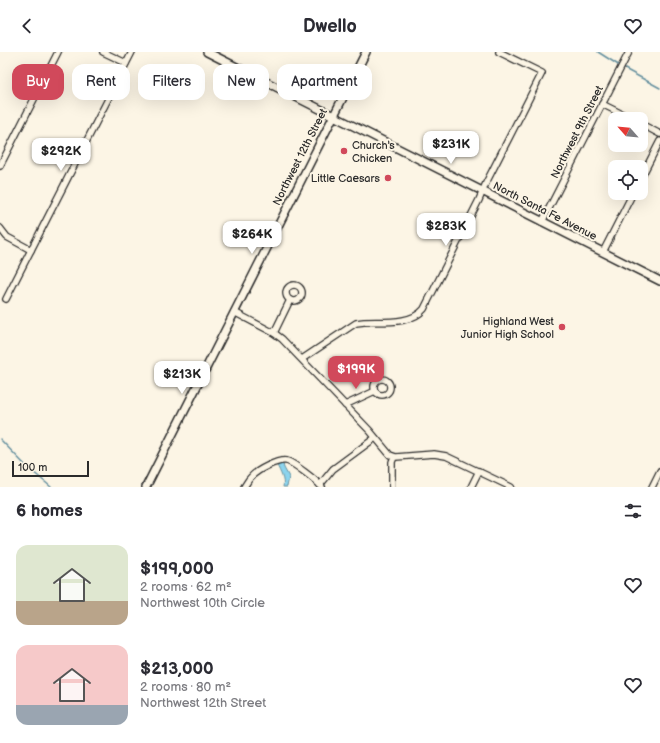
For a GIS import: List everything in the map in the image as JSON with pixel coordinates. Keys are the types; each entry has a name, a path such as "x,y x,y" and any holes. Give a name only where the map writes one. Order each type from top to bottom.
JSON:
{"main road":[{"name":"North Santa Fe Avenue","path":"207,52 660,281"},
{"name":"Northwest 12th Street","path":"146,487 366,52"}],"street":[{"path":"0,166 58,52"},
{"path":"103,52 126,64 132,52"},
{"path":"302,360 356,323 408,320 420,314 424,309 542,73 499,52"},
{"name":"Northwest 9th Street","path":"542,222 629,52"},
{"path":"6,299 108,100"},
{"path":"602,104 618,112"},
{"path":"648,128 660,134"},
{"path":"648,164 660,141"},
{"path":"603,252 629,200"},
{"path":"0,228 7,237 31,250"},
{"path":"274,333 290,300"},
{"path":"234,312 274,333 282,339 388,453 394,457 434,454 441,455 454,459 511,487"},
{"path":"345,405 375,391"},
{"path":"244,487 255,472 281,460 288,462 321,486 334,469 375,438"},
{"path":"392,487 392,462 394,457"},
{"path":"471,487 479,471"},
{"path":"652,487 660,471"}],"water":[{"path":"283,464 289,477 287,487 283,487 283,479 277,465"}],"waterway":[{"path":"598,52 620,66"},
{"path":"623,68 660,88"},
{"path":"0,439 26,466 51,487"}],"place":[{"name":"Church's Chicken","path":"344,151"},
{"name":"Little Caesars","path":"388,178"},
{"name":"Highland West Junior High School","path":"562,327"}]}
